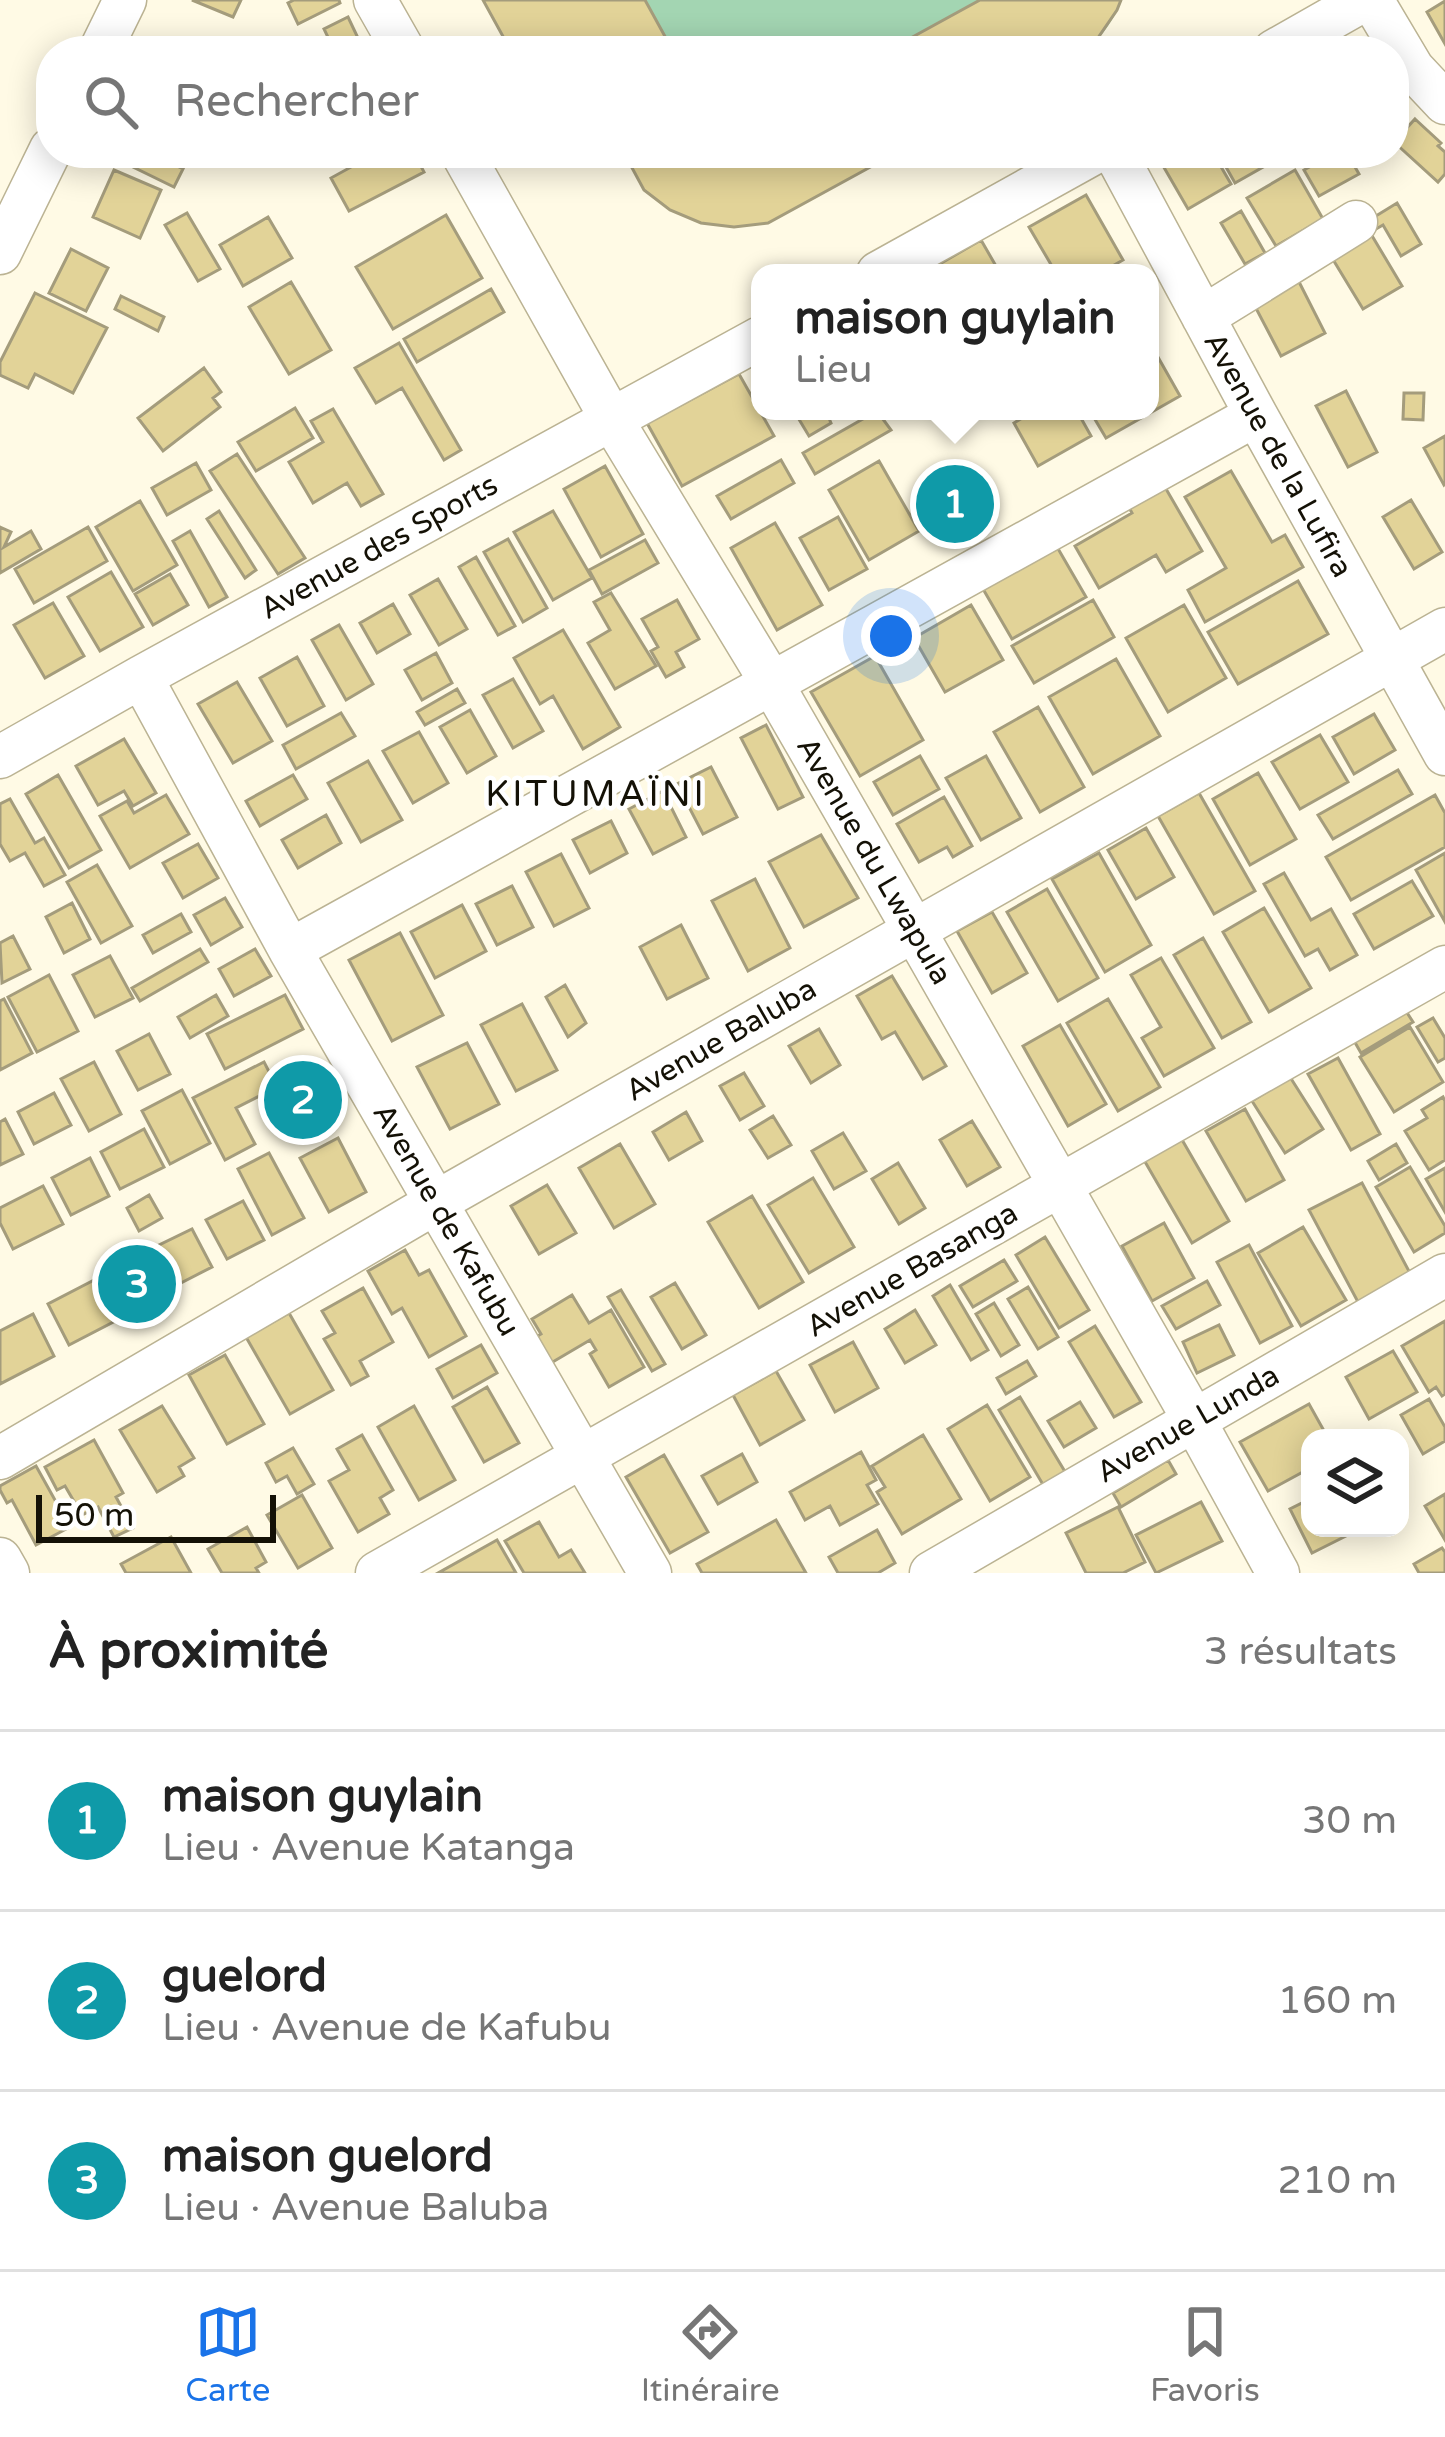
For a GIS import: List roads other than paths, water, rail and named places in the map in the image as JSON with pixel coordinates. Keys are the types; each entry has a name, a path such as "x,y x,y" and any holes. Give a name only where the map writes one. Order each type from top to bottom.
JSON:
{"street":[{"path":"107,36 125,0"},
{"path":"376,0 396,36"},
{"path":"1302,36 1368,0 1391,36"},
{"path":"1409,63 1445,103"},
{"path":"5,230 40,168"},
{"name":"Avenue du Lwapula","path":"470,168 612,420 914,930 1278,1573"},
{"path":"894,264 1067,168"},
{"name":"Avenue de la Lufira","path":"1123,168 1445,754"},
{"path":"1203,316 1356,222"},
{"name":"Avenue des Sports","path":"0,757 751,343"},
{"path":"290,950 1256,416"},
{"name":"Avenue Baluba","path":"0,1458 437,1203 1445,629"},
{"name":"Avenue de Kafubu","path":"141,677 290,950 650,1573"},
{"name":"Avenue Basanga","path":"377,1573 1445,967"},
{"name":"Avenue Lunda","path":"931,1573 1445,1275"},
{"path":"0,1559 8,1573"}],"place":[{"name":"maison guylain","path":"955,504"},
{"name":"guelord","path":"303,1100"},
{"name":"maison guelord","path":"137,1284"}],"district":[{"name":"KITUMAÏNI","path":"596,794"}]}
